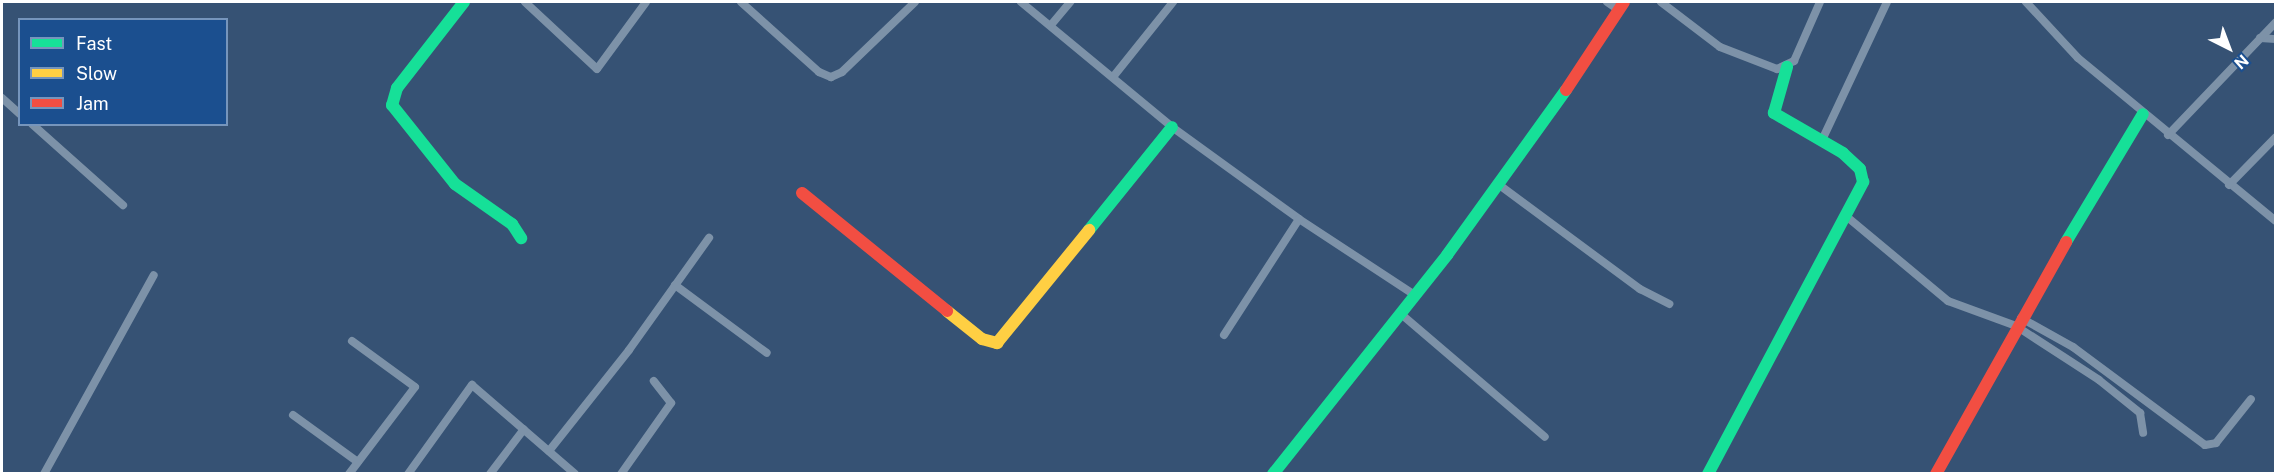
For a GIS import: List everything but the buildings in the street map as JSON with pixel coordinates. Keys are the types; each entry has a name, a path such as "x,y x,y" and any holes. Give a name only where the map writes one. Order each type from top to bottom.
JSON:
{"street":[{"path":"464,2 397,88 392,105 455,184 512,224 521,238"},
{"path":"525,2 597,69 646,2"},
{"path":"741,2 819,72 831,77 842,72 915,2"},
{"path":"1021,2 1172,127 1299,219 1416,296"},
{"path":"1051,25 1070,2"},
{"path":"1113,77 1173,2"},
{"path":"1273,474 1416,296 1498,184 1622,6 1607,2"},
{"path":"1661,2 1699,33 1737,56 1763,67 1787,67"},
{"path":"1708,474 1846,216 1863,175 1851,159 1823,138 1773,112 1787,67 1802,48 1820,2"},
{"path":"1823,138 1887,2"},
{"path":"2026,2 2078,58 2168,135 2276,221"},
{"path":"2168,135 2276,22"},
{"path":"2260,38 2276,39"},
{"path":"2,98 18,112"},
{"path":"1936,474 2019,322 2143,114"},
{"path":"37,126 123,205"},
{"path":"802,193 982,339 997,343 1172,127"},
{"path":"2229,185 2276,137"},
{"path":"1498,184 1640,289 1669,304"},
{"path":"1846,216 1947,301 2019,322 2073,347 2205,445 2216,443 2251,399"},
{"path":"1224,335 1299,219"},
{"path":"549,451 709,238"},
{"path":"44,474 154,275"},
{"path":"675,285 767,353"},
{"path":"1401,314 1545,437"},
{"path":"2019,322 2136,408 2142,418 2143,433"},
{"path":"349,474 415,387 352,341"},
{"path":"621,474 671,403 670,398 654,381"},
{"path":"408,474 468,387 479,389 576,474"},
{"path":"293,415 358,462"},
{"path":"490,474 524,429"}],"traffic: fast":[{"path":"464,2 397,88 392,105 455,184 512,224 521,238"},
{"path":"1708,474 1863,182 1860,169 1843,153 1774,113 1787,67"},
{"path":"1273,474 1447,255 1566,90"},
{"path":"2066,242 2143,114"},
{"path":"1089,230 1172,127"}],"traffic: slow":[{"path":"947,311 982,339 997,343 1089,230"}],"traffic: jam":[{"path":"1566,90 1624,2"},
{"path":"802,193 947,311"},
{"path":"1936,474 2066,242"}]}
